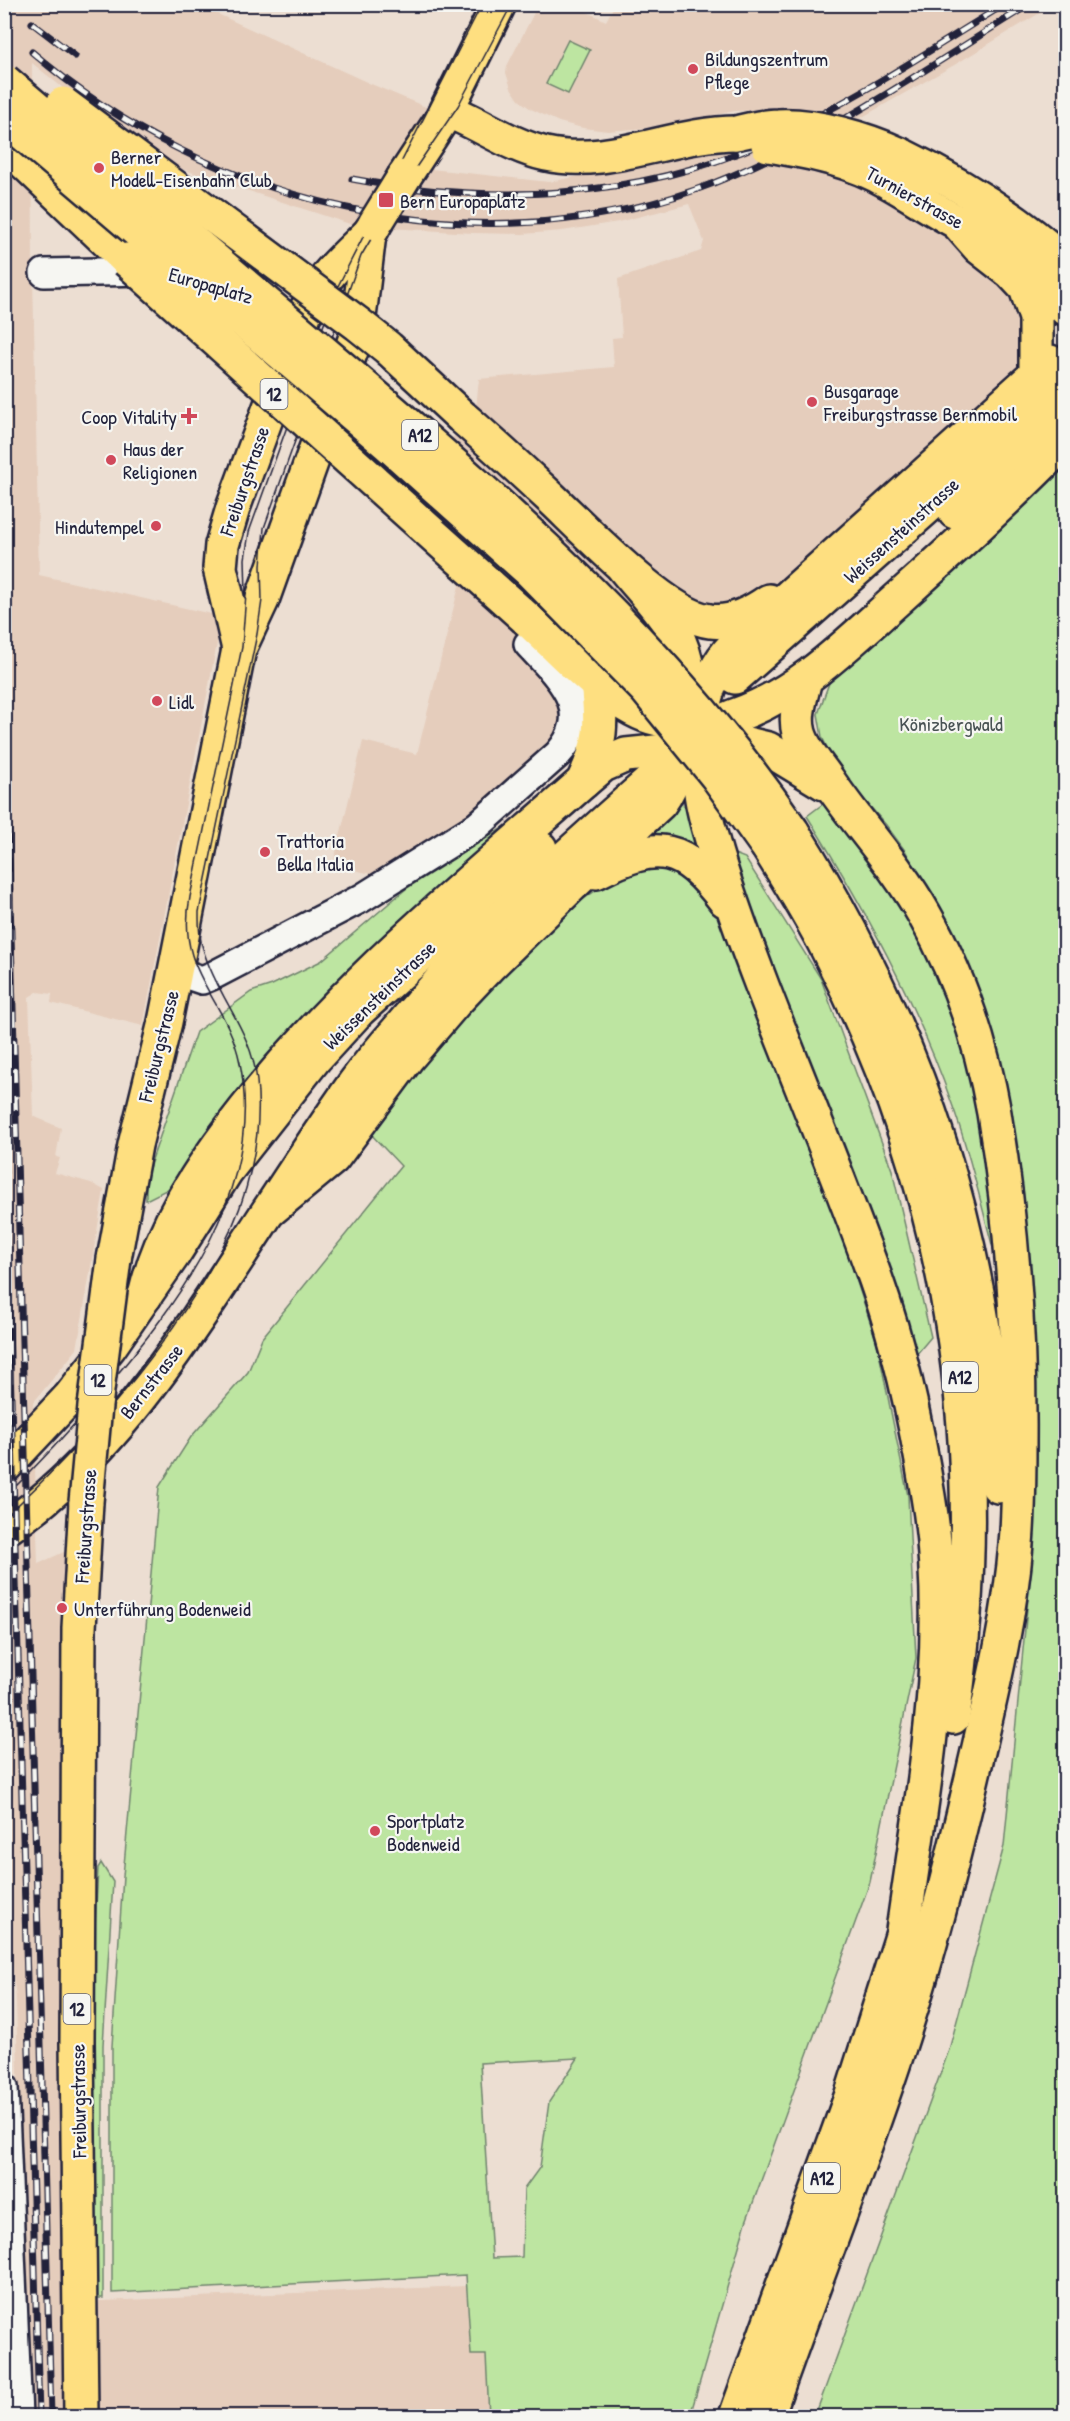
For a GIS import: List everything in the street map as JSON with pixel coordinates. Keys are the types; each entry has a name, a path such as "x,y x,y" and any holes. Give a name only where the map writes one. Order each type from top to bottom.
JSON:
{"main road":[{"name":"Freiburgstrasse","path":"239,649 221,575 222,544 305,312 329,271 372,229 446,110 499,4"},
{"path":"4,60 306,284 380,342 624,568 680,610 710,621 738,618 766,603 781,591 807,579"},
{"name":"A12","path":"4,81 406,423 548,550 628,629 697,706 739,758 780,839 870,1038 894,1099 915,1163 938,1249 952,1320 961,1383 966,1444 969,1511 967,1577 953,1719 934,1816 902,1938 851,2097 736,2416"},
{"name":"Turnierstrasse","path":"446,110 469,118 531,150 572,157 604,155 683,138 778,126 860,139 957,222 988,236 1026,261 1054,286 1065,309"},
{"name":"A12","path":"4,117 397,452 538,579 608,649 669,716 717,776 780,839 850,930 895,1023 921,1086 955,1194 982,1316 996,1444 998,1558 990,1663 972,1780 945,1893 897,2054 767,2416"},
{"path":"4,143 164,296 597,683 632,710 692,736 768,748 835,791"},
{"name":"Turnierstrasse","path":"895,168 949,179 989,203 1029,232 1065,263"},
{"path":"271,1209 333,1158 408,1057 455,1002 573,884 660,803 670,789 692,736 707,690 720,663 734,646 807,579 1054,366 1026,288 1011,272 979,247 957,222"},
{"name":"Freiburgstrasse","path":"81,2416 76,2042 79,1628 86,1502 95,1406 114,1259 133,1154 165,1022 189,976 239,649 262,600 357,334 372,229"},
{"name":"Weissensteinstrasse","path":"1054,366 960,478 742,686 1065,414"},
{"path":"4,1479 29,1456 76,1404 114,1354 145,1296 152,1264 171,1222 198,1174 276,1070 376,965 603,765 626,755 692,736 712,724 755,709 805,679 984,522 1065,440"},
{"path":"624,568 675,632 684,653 690,684 692,736 704,811 732,909 876,1280 901,1358 915,1420 929,1501 937,1599 937,1659 934,1706 902,1938"},
{"path":"221,575 246,578 272,570"},
{"path":"805,679 797,713 799,731 808,752 894,868 924,914 948,962 982,1059 993,1111 1014,1280 1018,1349 1019,1466 1016,1545 991,1697 972,1780"},
{"path":"583,782 600,737 597,683"},
{"name":"Weissensteinstrasse","path":"145,1296 226,1171 337,1032 381,988 644,772 427,995 355,1082 271,1209"},
{"path":"573,884 631,855 650,852 668,853 685,858 699,869 732,909"},
{"name":"Bernstrasse","path":"4,1530 31,1512 58,1487 99,1447 131,1409 176,1351 271,1209"},
{"path":"4,1467 72,1396 145,1296"}],"street":[{"name":"Europaplatz","path":"44,273 161,270 305,312"},
{"name":"Freiburgstrasse","path":"189,976 362,898 477,826 558,754 566,743 573,726 573,703 564,684 528,644"},
{"path":"4,2087 18,2416"}],"shaded area":[{"path":"615,4 1053,5 956,64 836,132 938,230 996,278 1009,294 1022,328 1023,362 1002,390 810,568 748,610 655,640 444,449 476,408 479,379 614,367 612,338 622,337 618,279 701,251 704,241 689,204 618,222 562,231 523,234 356,226 151,159 32,63 33,274 39,575 216,615 219,633 143,1026 51,1003 52,994 37,992 29,997 33,1116 61,1128 56,1157 60,1158 55,1173 91,1183 104,1190 77,1349 33,1403 38,1564 70,1549 62,1732 61,1916 75,2416 27,2416 16,1998 4,1901 4,5 198,5 440,113 413,167 549,182 726,147 809,109 735,111 648,128 608,131 559,122 531,109 519,100 511,88 506,73 507,66 538,5 573,5 606,21"},
{"path":"460,582 511,628 562,691 564,731 475,819 380,876 333,865 363,741 417,754"},
{"path":"466,2286 471,2355 486,2354 489,2416 81,2416 78,2302"}],"green space":[{"path":"568,40 590,50 568,94 546,84"},
{"name":"Könizbergwald","path":"1065,464 1065,2416 815,2416 949,2050 1004,1846 1028,1598 1032,1513 1031,1290 919,878 906,852 886,825 837,768 822,737 818,714 829,683 862,647 1051,480"},
{"path":"674,803 691,806 709,854 636,835"},
{"path":"823,804 873,864 926,942 971,1060 999,1270 959,1124 938,1066 887,956 849,885 807,816"},
{"path":"509,824 376,943 295,1025 210,1128 168,1189 146,1200 146,1177 196,1032 251,992 272,985 321,961 407,888"},
{"path":"727,851 745,858 821,979 892,1170 931,1337 915,1356"},
{"path":"640,859 691,873 731,938 821,1172 877,1343 908,1496 916,1658 870,1882 746,2222 690,2416 489,2416 486,2355 471,2355 466,2275 112,2293 112,2046 123,1876 159,1487 191,1437 248,1372 262,1338 401,1166 368,1131 448,1030 546,926","holes":["578,2058 549,2102 540,2167 524,2189 522,2257 492,2258 480,2063"]},
{"path":"101,1863 113,1882 103,2045 103,2298 92,2298 89,2044 98,1868"}],"tram line":[{"path":"4,1498 79,1419 160,1320 187,1281 210,1241 228,1198 240,1154 244,1109 240,1063 234,1040 225,1020 196,966 187,924 190,897 242,647 246,594 245,559 249,532 337,288 482,4"},
{"path":"4,1518 95,1425 151,1357 201,1285 222,1248 239,1209 252,1167 258,1123 257,1081 249,1046 217,985 204,952 200,937 199,912 257,634 262,600 261,566 264,528 361,256 397,195 458,106 512,4"}],"railway":[{"path":"352,179 404,187 509,194 562,192 614,186 665,176 716,161 796,127 887,77 1005,4"},
{"path":"32,52 102,105 179,149 260,183 346,208 433,221 522,223 609,213 695,190 738,173 782,153 867,106 1030,4"},
{"path":"32,23 75,56"},
{"path":"4,676 51,2416"},
{"path":"4,1145 39,2416"}],"place":[{"name":"Bildungszentrum Pflege","path":"693,69"},
{"name":"Berner Modell-Eisenbahn Club","path":"99,168"},
{"name":"Bern Europaplatz","path":"386,200"},
{"name":"Busgarage Freiburgstrasse Bernmobil","path":"812,402"},
{"name":"Coop Vitality","path":"189,416"},
{"name":"Haus der Religionen","path":"111,460"},
{"name":"Hindutempel","path":"156,526"},
{"name":"Lidl","path":"157,701"},
{"name":"Trattoria Bella Italia","path":"265,852"},
{"name":"Unterführung Bodenweid","path":"62,1608"},
{"name":"Sportplatz Bodenweid","path":"375,1831"}]}
